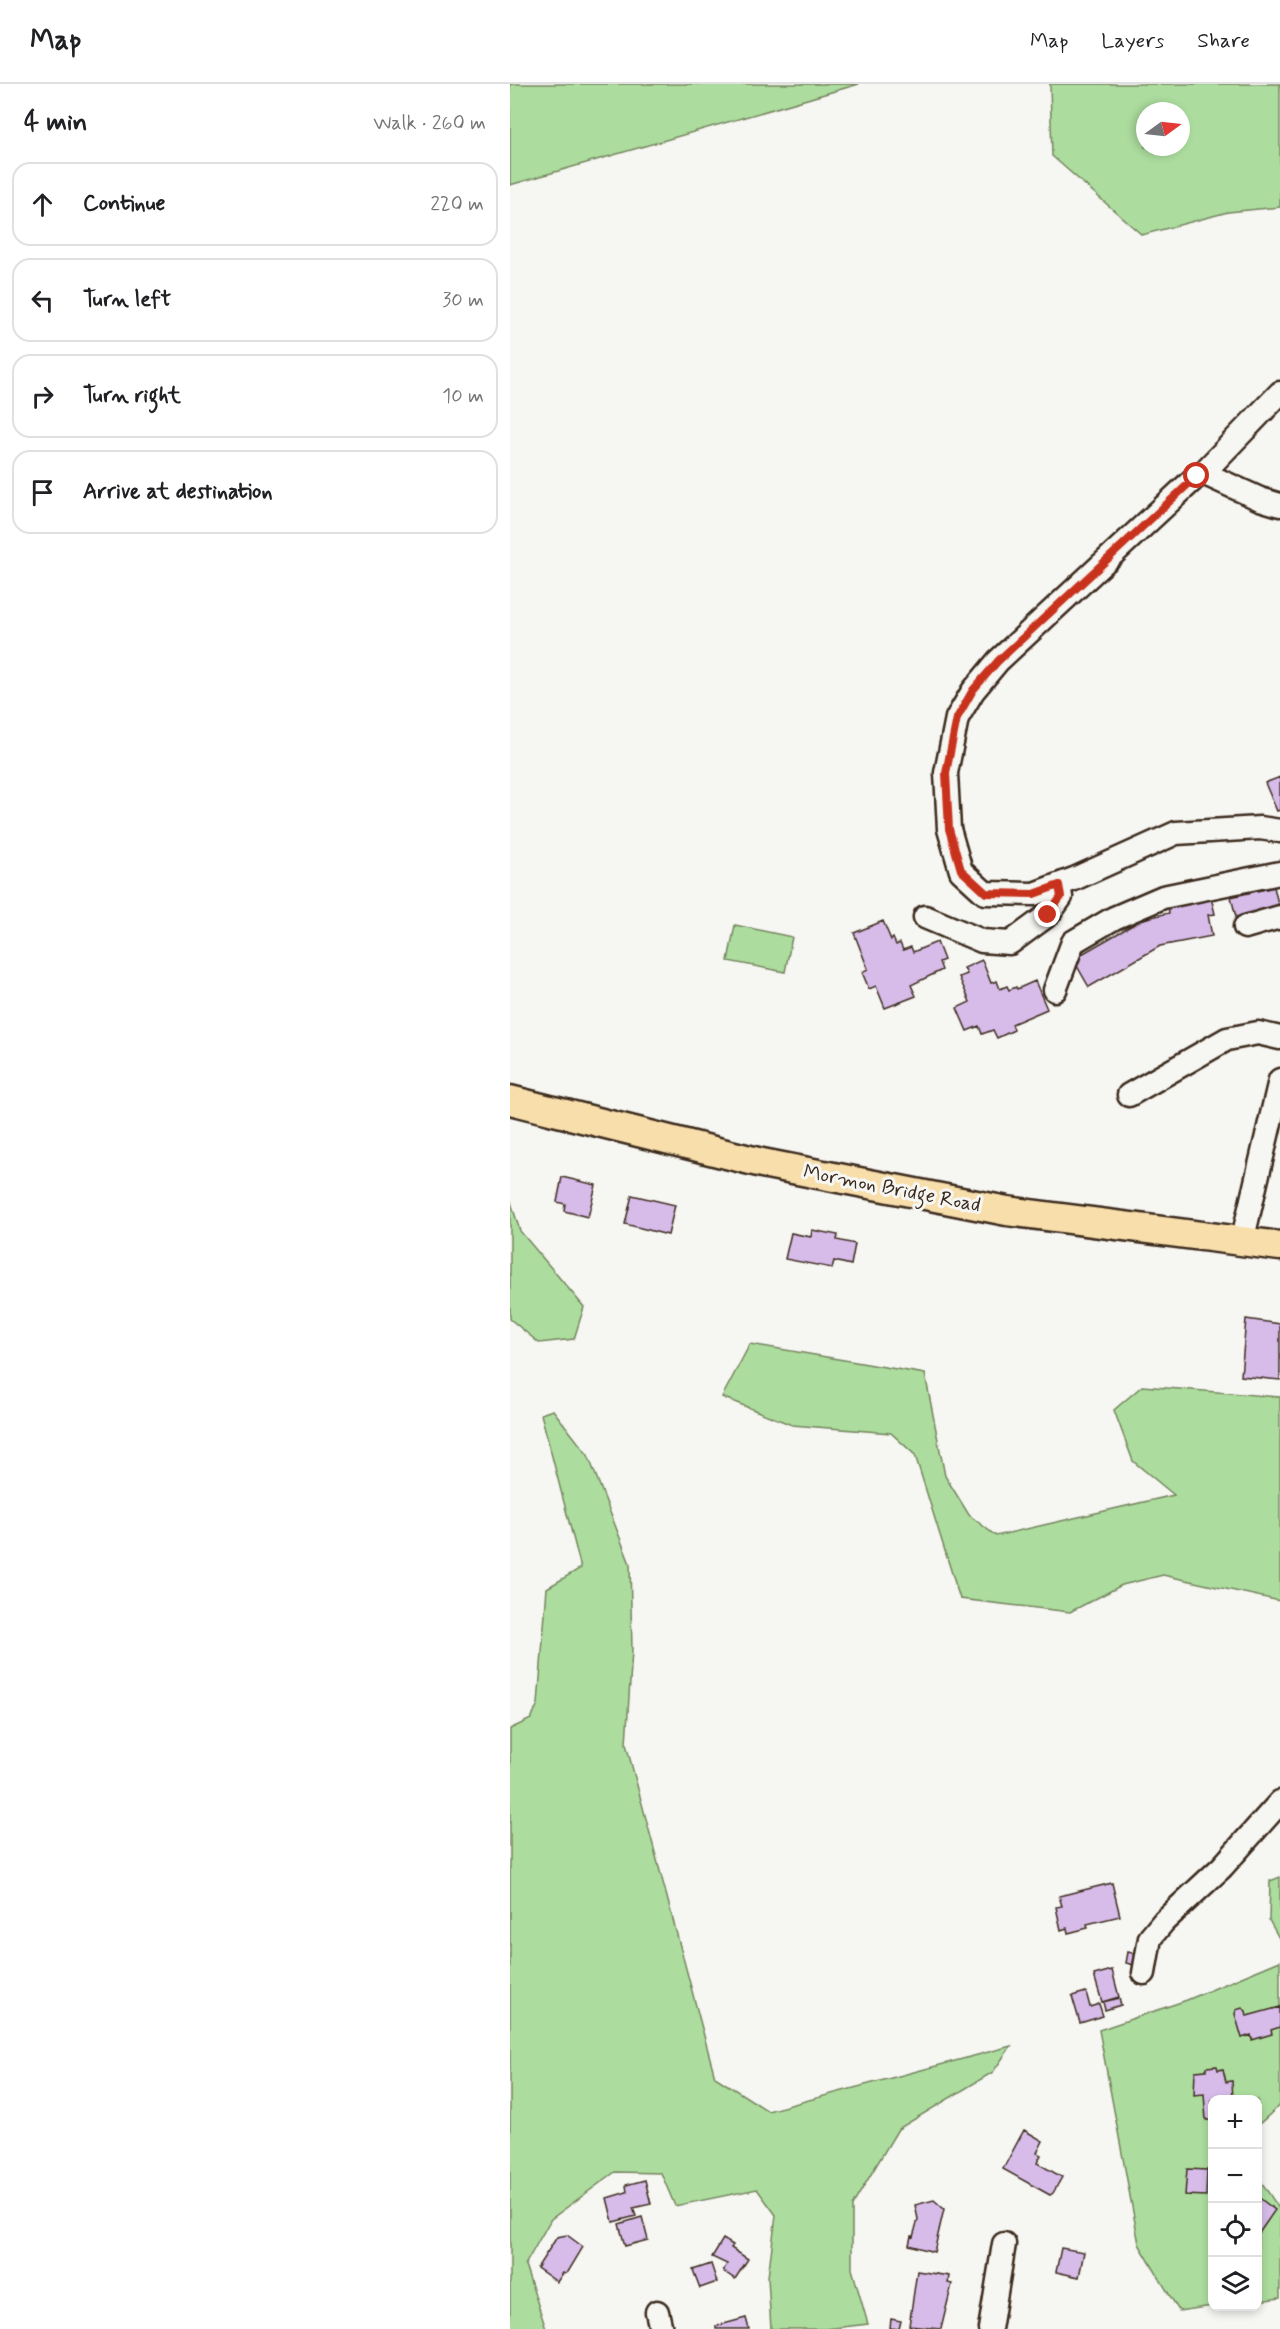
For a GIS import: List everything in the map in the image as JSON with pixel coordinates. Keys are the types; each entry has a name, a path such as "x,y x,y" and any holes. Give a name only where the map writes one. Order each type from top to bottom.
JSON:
{"main road":[{"name":"Mormon Bridge Road","path":"510,1100 762,1163 1007,1211 1280,1246"}],"street":[{"path":"1280,393 1203,473 998,661 973,690 957,718 946,773 949,829 961,870 986,893 1034,894 1176,833 1260,828 1280,831"},
{"path":"1203,473 1260,499 1280,505"},
{"path":"1055,990 1073,942 1114,918 1162,897 1280,873"},
{"path":"926,917 982,941 1010,943 1048,915 1061,897 1059,885"},
{"path":"1245,927 1280,918"},
{"path":"1129,1095 1227,1039 1258,1033 1280,1038"},
{"path":"1242,1242 1280,1080"},
{"path":"1144,1973 1150,1938 1164,1921 1222,1867 1280,1802"},
{"path":"990,2329 1004,2244"}],"green space":[{"path":"510,84 859,84 510,185"},
{"path":"1050,84 1280,84 1280,207 1228,212 1142,235 1052,156"},
{"path":"735,925 792,937 785,972 728,961"},
{"path":"510,1199 520,1231 584,1307 574,1339 539,1343 510,1319"},
{"path":"750,1344 925,1374 945,1476 969,1515 996,1536 1174,1495 1133,1461 1114,1410 1142,1386 1280,1397 1280,1601 1163,1575 1122,1585 1070,1612 960,1599 915,1455 891,1433 792,1425 722,1397"},
{"path":"553,1410 588,1455 630,1564 632,1650 626,1744 715,2077 768,2111 1011,2046 993,2072 898,2129 852,2206 852,2269 868,2324 825,2329 771,2329 768,2277 776,2215 757,2189 675,2206 661,2173 615,2172 551,2219 525,2265 546,2329 510,2329 510,1729 531,1719 538,1704 547,1588 581,1568 541,1414"},
{"path":"1280,1877 1280,1940 1269,1920 1270,1881"},
{"path":"1280,1961 1280,2105 1262,2121 1262,2095 1208,2095 1208,2307 1179,2311 1139,2244 1099,2030 1187,2000"},
{"path":"1262,2183 1280,2210 1280,2298 1262,2300"}],"building":[{"path":"1280,777 1280,810 1277,811 1265,783"},
{"path":"1274,887 1280,912 1237,921 1231,897"},
{"path":"1211,897 1215,914 1208,915 1212,936 1160,946 1089,987 1073,959 1143,919 1169,913 1168,906"},
{"path":"883,921 891,940 893,938 896,945 900,943 903,950 911,947 913,952 937,942 944,960 939,962 942,970 911,985 916,996 885,1008 876,986 869,989 862,972 868,969 854,933"},
{"path":"982,960 991,983 997,981 1000,989 1007,986 1009,990 1016,987 1017,989 1035,981 1047,1009 1012,1024 1014,1030 997,1038 993,1030 982,1034 979,1026 967,1031 957,1008 970,1002 959,977 967,974 964,968"},
{"path":"562,1177 596,1185 588,1217 564,1211 565,1204 557,1202"},
{"path":"632,1195 675,1205 668,1235 625,1224"},
{"path":"812,1230 838,1235 837,1240 855,1244 851,1265 834,1261 832,1268 785,1259 791,1233 811,1237"},
{"path":"1246,1319 1280,1324 1280,1380 1241,1376"},
{"path":"1112,1883 1120,1916 1087,1924 1088,1928 1068,1933 1067,1928 1061,1930 1056,1907 1062,1906 1059,1896"},
{"path":"1128,1952 1141,1955 1138,1966 1126,1963"},
{"path":"1112,1970 1119,1997 1102,2002 1094,1975"},
{"path":"1086,1992 1090,2007 1099,2004 1103,2016 1080,2023 1072,1996"},
{"path":"1119,1998 1121,2005 1105,2010 1103,2002"},
{"path":"1280,2007 1280,2027 1271,2030 1272,2034 1252,2040 1251,2035 1242,2038 1235,2014 1236,2010 1242,2008 1246,2011 1247,2016"},
{"path":"1217,2066 1218,2070 1223,2069 1226,2082 1232,2081 1233,2095 1208,2095 1208,2120 1206,2120 1204,2094 1194,2095 1195,2071 1206,2070 1206,2067"},
{"path":"1024,2130 1043,2141 1037,2153 1041,2155 1037,2163 1062,2177 1050,2195 1003,2169"},
{"path":"1187,2169 1207,2170 1206,2196 1185,2195"},
{"path":"645,2180 651,2204 633,2208 636,2216 613,2222 607,2198 627,2192 626,2185"},
{"path":"934,2200 944,2209 934,2252 909,2245 918,2219 915,2205"},
{"path":"1262,2200 1275,2210 1262,2229"},
{"path":"642,2217 648,2240 625,2246 619,2224"},
{"path":"567,2235 583,2247 568,2272 563,2273 557,2282 537,2268 557,2237"},
{"path":"723,2239 733,2245 731,2248 748,2259 735,2279 723,2271 727,2264 712,2257"},
{"path":"1061,2248 1084,2252 1079,2277 1056,2272"},
{"path":"711,2264 717,2282 700,2288 693,2270"},
{"path":"917,2271 949,2276 948,2283 952,2284 941,2329 909,2326"},
{"path":"746,2318 749,2329 716,2329 716,2326"},
{"path":"891,2319 901,2321 899,2329 890,2328"}],"route":[{"path":"1048,915 1061,897 1059,885 1034,894 986,893 961,870 949,829 946,773 957,718 973,690 998,661 1197,476"}]}
